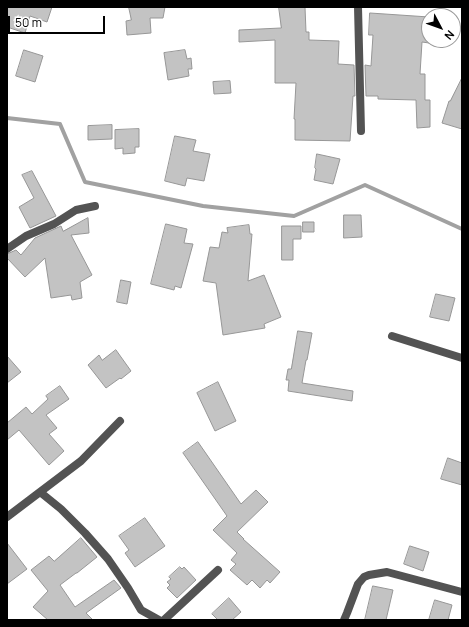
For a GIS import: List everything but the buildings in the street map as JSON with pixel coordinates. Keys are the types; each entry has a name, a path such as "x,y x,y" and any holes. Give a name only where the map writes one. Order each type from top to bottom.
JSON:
{"street":[{"path":"358,7 361,131"},
{"path":"7,249 26,236 54,224 76,210 95,206"},
{"path":"392,336 462,358"},
{"path":"7,517 81,461 120,421"},
{"path":"40,492 61,509 108,558 141,610 159,620"},
{"path":"164,620 218,570"},
{"path":"344,620 358,584 364,577 369,575 387,572 462,592"}],"waterway":[{"path":"7,118 60,124 85,182 203,206 294,216 365,185 462,229"}]}
